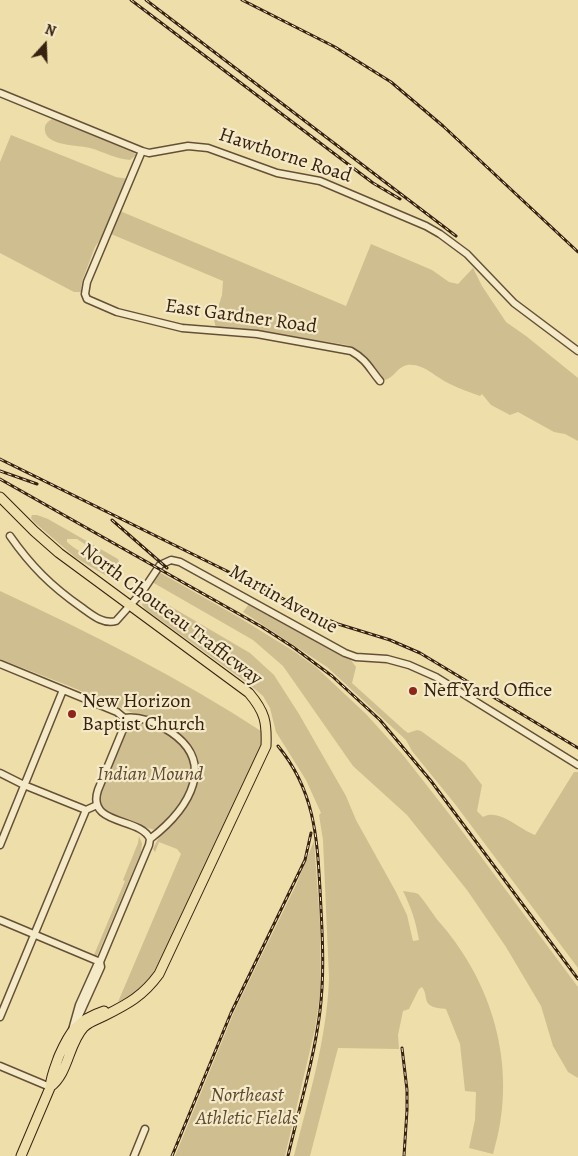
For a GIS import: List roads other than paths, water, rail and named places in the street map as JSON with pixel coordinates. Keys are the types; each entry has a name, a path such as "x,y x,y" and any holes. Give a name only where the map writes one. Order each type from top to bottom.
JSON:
{"main road":[{"name":"North Chouteau Trafficway","path":"0,497 59,553 249,693 259,704 267,730 266,746 158,974 149,988 139,997 86,1025 75,1041 58,1081 50,1087"},
{"name":"North Chouteau Trafficway","path":"72,1030 84,1019 96,1013 114,1010"},
{"path":"21,1156 50,1087 51,1076 72,1030"}],"street":[{"path":"0,92 142,151"},
{"name":"Hawthorne Road","path":"142,151 149,153 188,146 208,148 277,173 320,181 426,226 467,254 514,303 578,351"},
{"name":"East Gardner Road","path":"142,151 88,282 85,294 87,299 117,312 182,328 257,334 351,351 361,356 368,363 380,381"},
{"name":"Martin Avenue","path":"10,536 26,559 44,579 98,619 110,622 116,621 131,606 160,565 171,560 180,562 351,655 387,659 436,677 578,765"},
{"path":"0,666 117,712 124,718 124,727 96,794 97,805 104,814 144,831 150,839"},
{"path":"0,845 63,690"},
{"path":"72,1030 150,839 178,811 195,779 196,768 190,750 178,737 159,725 132,716 124,718"},
{"path":"0,773 24,785 86,810"},
{"path":"0,1017 86,810 97,805"},
{"path":"0,920 100,962"},
{"path":"82,1006 89,1013 96,1013"},
{"path":"0,1066 50,1087"},
{"path":"134,1156 145,1129"}],"railway":[{"path":"131,0 373,183 400,199"},
{"path":"146,0 456,236"},
{"path":"242,0 335,47 391,82 443,126 578,252"},
{"path":"0,459 314,614 338,624 390,640 420,653 578,748"},
{"path":"0,471 37,484"},
{"path":"0,479 262,627 332,676 380,720 431,781 578,979"},
{"path":"112,520 167,568"},
{"path":"278,746 299,779 306,796 315,832 323,950 322,996 317,1029 288,1156"},
{"path":"172,1156 231,1013 305,860 311,833"},
{"path":"402,1048 407,1090 404,1156"}],"place":[{"name":"Neff Yard Office","path":"413,691"},
{"name":"New Horizon Baptist Church","path":"72,714"}],"park label":[{"name":"Indian Mound","path":"150,775"},
{"name":"Northeast Athletic Fields","path":"247,1108"}]}
